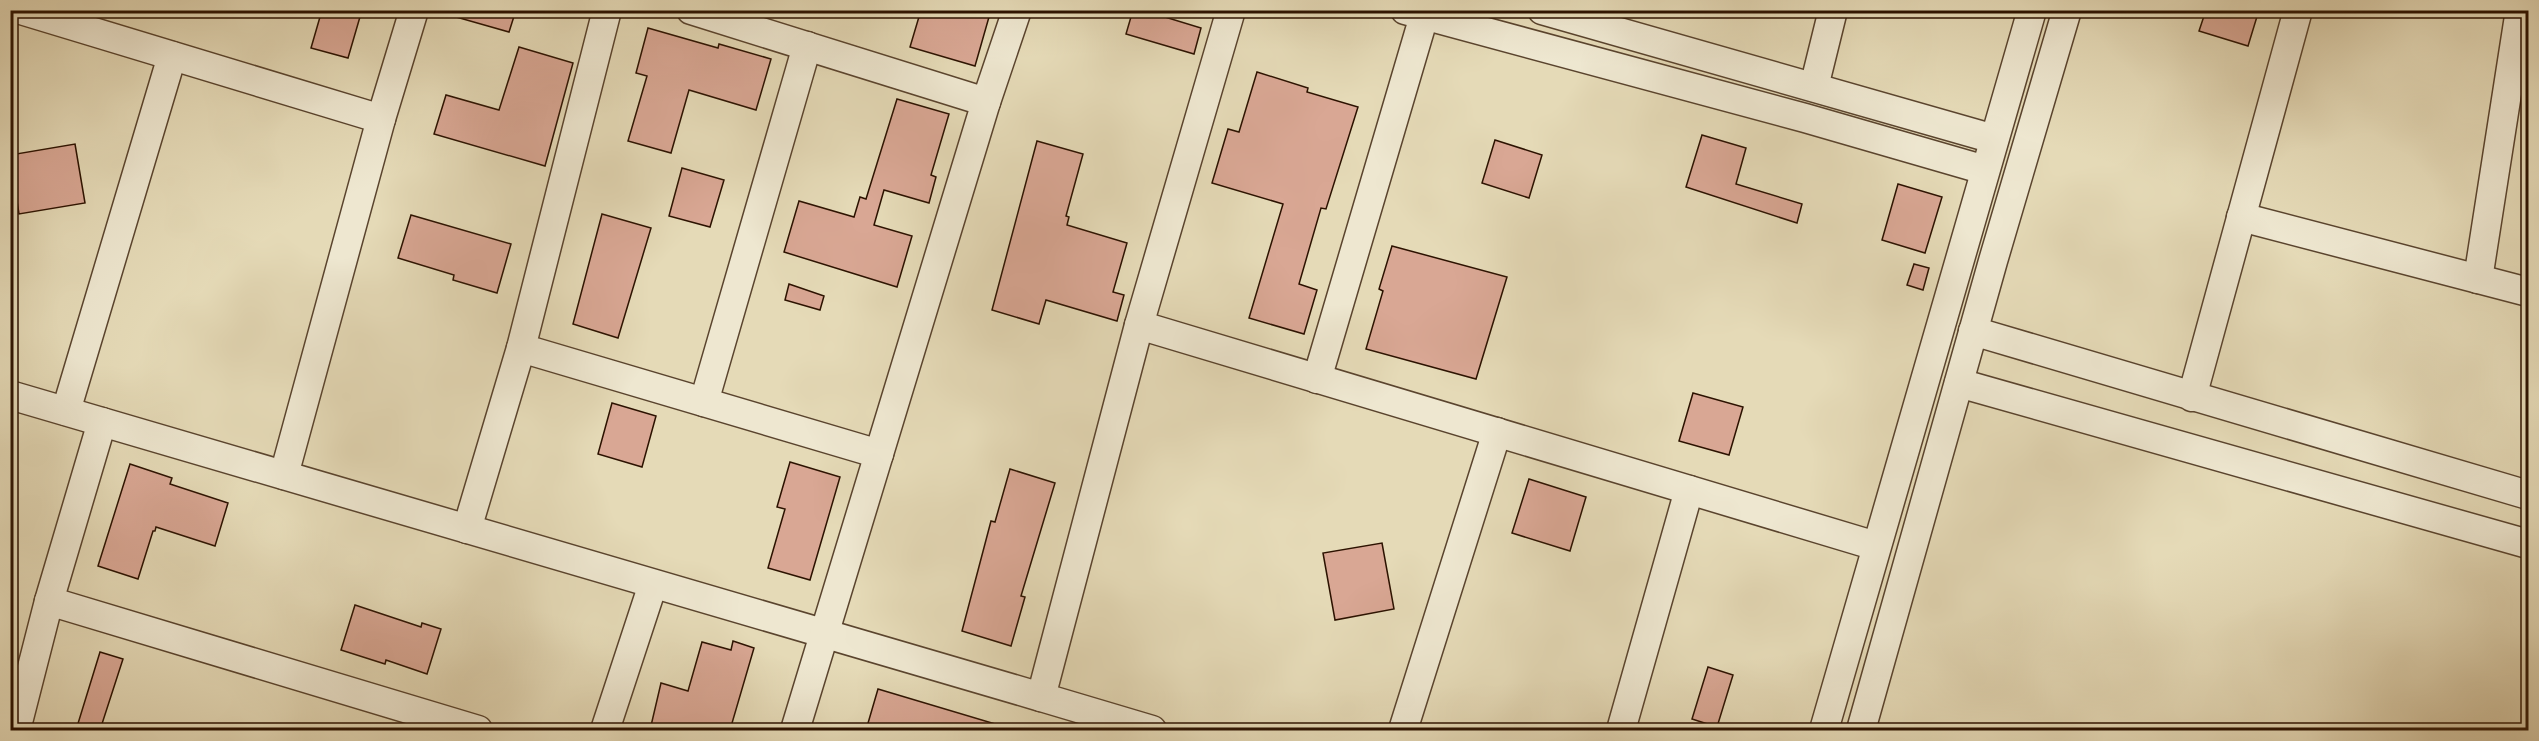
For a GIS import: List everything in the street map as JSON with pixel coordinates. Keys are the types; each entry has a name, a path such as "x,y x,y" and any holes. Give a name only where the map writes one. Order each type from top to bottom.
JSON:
{"street":[{"path":"21,10 381,119"},
{"path":"284,475 381,119 414,10"},
{"path":"467,529 521,348 607,10"},
{"path":"691,10 986,102"},
{"path":"795,730 986,102 1017,10"},
{"path":"1041,697 1139,326 1232,10"},
{"path":"1542,10 1994,139"},
{"path":"1814,87 1833,10"},
{"path":"1824,730 2032,10"},
{"path":"1861,730 1973,331 2067,10"},
{"path":"2192,397 2298,10"},
{"path":"2478,279 2520,10"},
{"path":"1317,379 1414,13 1805,118 1985,170"},
{"path":"704,402 807,46"},
{"path":"66,411 172,56"},
{"path":"2241,217 2529,292"},
{"path":"1139,326 1876,546"},
{"path":"1973,331 2529,495"},
{"path":"521,348 879,454"},
{"path":"1959,383 2529,544"},
{"path":"10,395 1152,730"},
{"path":"16,730 49,601 102,422"},
{"path":"1403,730 1497,432"},
{"path":"1621,730 1689,490"},
{"path":"605,730 653,584"},
{"path":"49,601 478,730"}],"building":[{"path":"322,10 362,10 348,58 311,48"},
{"path":"450,10 516,10 509,32 449,15"},
{"path":"921,10 991,10 975,66 910,47"},
{"path":"1133,10 1142,10 1201,28 1194,54 1126,34"},
{"path":"2206,10 2259,10 2248,46 2199,31"},
{"path":"648,28 718,48 719,44 771,59 756,110 689,90 671,153 628,141 647,76 636,73"},
{"path":"519,47 573,63 545,166 434,134 446,95 499,110"},
{"path":"1257,72 1308,88 1307,92 1358,107 1326,209 1321,208 1299,284 1317,290 1304,334 1249,318 1283,204 1212,183 1228,129 1239,132"},
{"path":"897,99 949,114 931,175 936,177 929,203 884,190 874,225 912,236 897,287 784,252 799,201 854,217 860,197 866,199"},
{"path":"1702,135 1746,148 1736,184 1802,204 1797,223 1686,187"},
{"path":"1495,140 1542,155 1529,198 1482,183"},
{"path":"1037,141 1083,154 1066,216 1069,217 1067,225 1127,243 1113,292 1124,295 1117,321 1046,300 1039,324 992,310"},
{"path":"75,144 85,203 19,214 10,155"},
{"path":"682,168 724,180 710,227 669,216"},
{"path":"1898,184 1942,197 1925,253 1882,240"},
{"path":"602,214 651,228 618,338 573,324"},
{"path":"411,215 511,244 497,293 453,280 454,275 398,258"},
{"path":"1392,246 1507,277 1476,379 1366,349 1383,291 1379,289"},
{"path":"1914,264 1929,268 1923,290 1907,285"},
{"path":"789,284 824,296 820,310 785,300"},
{"path":"1693,393 1743,407 1729,455 1679,441"},
{"path":"612,403 656,416 642,467 598,454"},
{"path":"790,462 840,477 810,580 768,568 785,509 777,507"},
{"path":"130,464 172,478 170,484 228,503 215,546 156,527 138,579 98,566"},
{"path":"1010,469 1055,483 1021,596 1025,597 1011,646 962,631 991,521 995,522"},
{"path":"1529,479 1586,497 1570,551 1512,533"},
{"path":"1382,543 1394,609 1335,620 1323,553"},
{"path":"355,605 421,627 422,623 441,629 427,674 386,660 385,664 341,650"},
{"path":"733,641 754,648 730,730 650,730 661,683 688,691 702,642 731,650"},
{"path":"100,652 123,659 100,730 76,730"},
{"path":"1708,667 1733,675 1717,727 1692,719"},
{"path":"878,689 1002,726 1001,730 866,730"}]}
